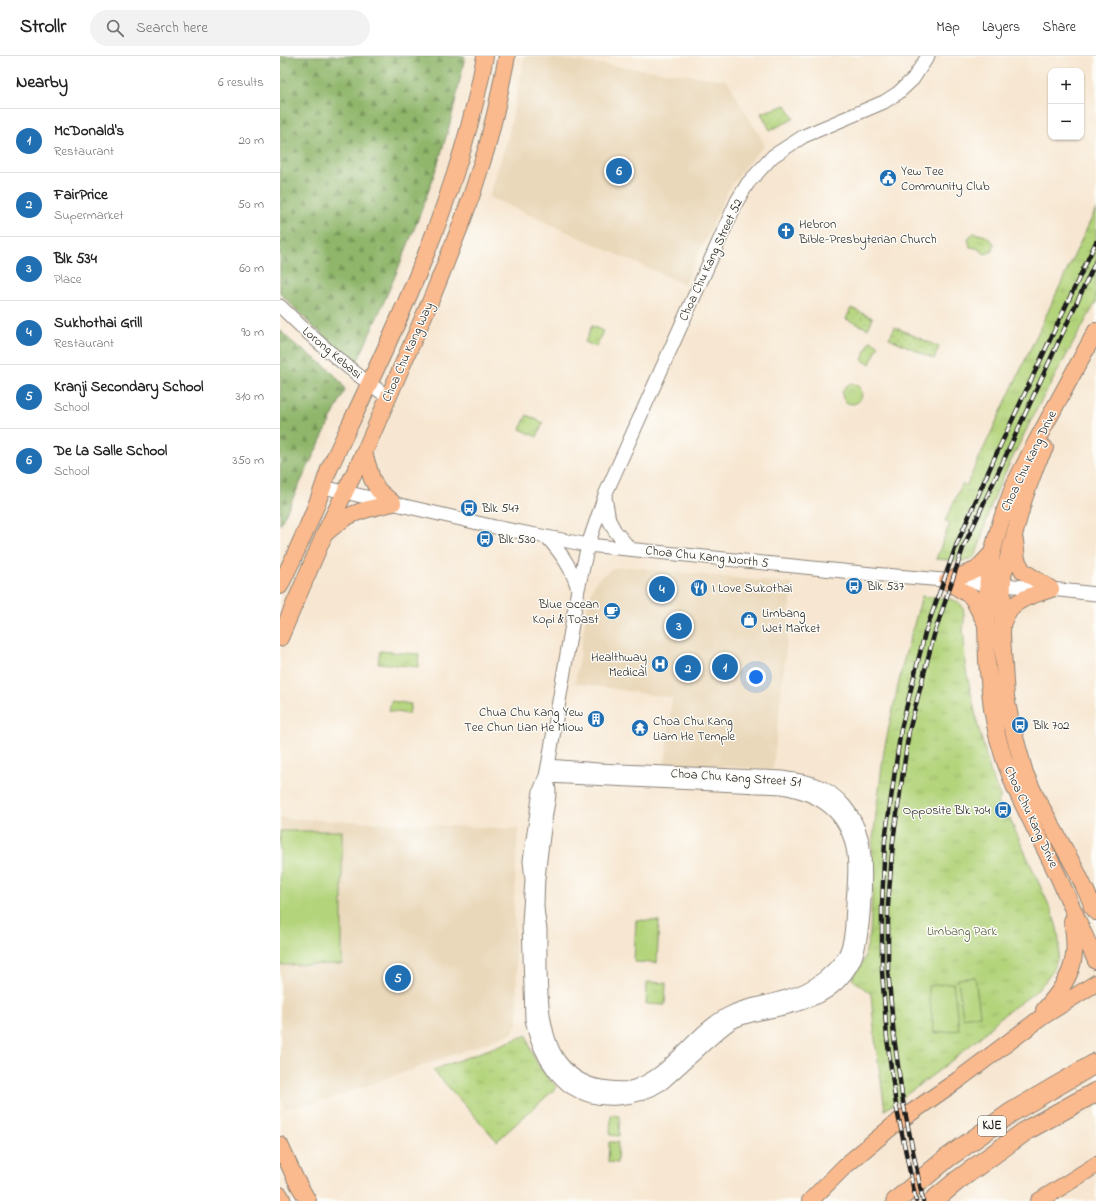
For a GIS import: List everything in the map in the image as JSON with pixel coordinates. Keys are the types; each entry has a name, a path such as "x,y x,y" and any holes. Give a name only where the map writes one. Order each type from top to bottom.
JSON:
{"highway":[{"name":"KJE","path":"896,1201 946,1158 1012,1112 1096,1063"},
{"name":"KJE","path":"933,1201 958,1180 1027,1130 1096,1092"}],"main road":[{"name":"Choa Chu Kang Way","path":"280,586 323,487 326,476 369,384 437,225 470,124 485,56"},
{"name":"Choa Chu Kang Way","path":"280,638 325,533 364,453 433,295 472,194 487,147 507,56"},
{"name":"Choa Chu Kang Drive","path":"1095,909 1076,870 1035,796 1025,773 1011,723 1006,697 1003,622 996,584 988,575 992,553 1001,521 1014,485 1096,331"},
{"name":"Choa Chu Kang Drive","path":"1096,353 1037,464 1024,499 1003,576 996,584 986,623 987,662 996,735 1015,788 1068,898 1096,961"},
{"path":"364,453 372,479 378,490 393,503"},
{"path":"325,533 346,518 356,513 366,509 393,503"},
{"path":"1014,534 1018,560 1023,571 1051,589"},
{"path":"947,581 976,570 992,553"},
{"path":"947,581 972,597 986,623"},
{"path":"1003,622 1010,609 1016,604 1026,598 1051,589"},
{"path":"1042,1017 1042,1011 1057,996 1073,964 1075,934 1068,898"},
{"path":"810,1201 846,1166 895,1124 958,1080 1042,1017 1096,983"},
{"path":"280,1146 308,1201"},
{"path":"1039,1201 1096,1165"},
{"path":"280,1194 283,1201"}],"street":[{"name":"Choa Chu Kang Street 52","path":"588,545 605,495 730,216 748,183 767,162 789,145 804,136 877,106 898,93 913,79 928,56"},
{"name":"Lorong Kebasi","path":"280,306 306,332 369,384 388,397"},
{"name":"Choa Chu Kang North 5","path":"323,487 495,527 588,545 947,581 996,584 1096,594"},
{"path":"605,495 609,520 615,531 630,549"},
{"path":"547,537 565,560 574,576 578,589"},
{"name":"Choa Chu Kang Street 51","path":"547,771 643,772 783,778 813,784 826,790 838,799 856,822 863,849 864,865 862,920 860,942 853,964 839,982 819,996 793,1006 736,1020 723,1029 662,1083 655,1088 633,1096 609,1098 587,1094 572,1087 554,1070 540,1048 532,1019 529,922 532,880 530,861 540,791 547,771 578,589 588,545"}],"shaded area":[{"path":"525,56 536,56 727,80 765,145 746,165 728,190 685,285 489,197 507,140"},
{"path":"619,567 793,584 773,769 665,764 672,698 575,683 589,597 597,580 612,569"},
{"path":"280,818 518,829 514,902 518,1023 513,1032 330,1099 285,1109 280,1094"}],"green space":[{"path":"280,56 465,56 449,127 430,188 407,247 357,363 312,326 280,293"},
{"path":"786,105 794,119 770,130 761,113"},
{"path":"1096,209 1096,302 1034,414 1002,479 989,511 976,554 972,558 961,561 936,559 950,523 945,521 962,484 966,486"},
{"path":"974,233 986,236 994,243 993,251 985,254 977,248 970,247 968,238"},
{"path":"851,308 873,318 868,329 846,319"},
{"path":"592,326 603,331 596,347 585,342"},
{"path":"895,327 939,347 934,359 889,338"},
{"path":"280,330 290,340 330,370 345,390 280,525"},
{"path":"870,341 879,345 870,364 862,360"},
{"path":"852,384 859,387 862,394 859,401 852,404 845,401 842,394 845,387"},
{"path":"527,415 543,423 537,437 520,429"},
{"name":"Limbang Park","path":"922,596 950,599 962,606 964,617 963,635 965,665 978,726 992,777 1001,798 997,800 1005,819 1009,817 1052,912 1058,931 1059,952 1055,965 1050,974 1039,988 1001,1017 956,1057 885,1110 875,1039 871,994 852,979 864,959 870,934 872,847 884,750 903,663"},
{"path":"380,651 419,654 418,667 378,663"},
{"path":"391,701 411,704 409,714 389,711"},
{"path":"280,831 342,831 342,964 280,965"},
{"path":"636,920 659,921 657,963 634,962"},
{"path":"975,977 980,1015 963,1018 958,979"},
{"path":"647,982 666,983 665,1005 646,1004"},
{"path":"953,983 959,1030 934,1033 928,986"},
{"path":"527,1035 531,1050 538,1064 546,1076 557,1087 497,1141 433,1070"},
{"path":"611,1115 620,1116 619,1136 610,1135"},
{"path":"609,1142 618,1142 617,1163 608,1162"}],"railway":[{"path":"916,1201 896,1105 887,1038 882,971 882,905 885,840 901,729 925,633 956,546 993,461 1096,242"},
{"path":"923,1201 903,1102 894,1037 888,970 888,905 893,841 909,731 934,635 963,548 1096,261"}],"place":[{"name":"De La Salle School","path":"619,171"},
{"name":"Yew Tee Community Club","path":"888,178"},
{"name":"Hebron Bible-Presbyterian Church","path":"786,231"},
{"name":"Blk 547","path":"469,508"},
{"name":"Blk 530","path":"485,539"},
{"name":"Blk 537","path":"854,586"},
{"name":"I Love Sukothai","path":"699,588"},
{"name":"Sukhothai Grill","path":"662,589"},
{"name":"Blue Ocean Kopi & Toast","path":"612,611"},
{"name":"Limbang Wet Market","path":"749,620"},
{"name":"Blk 534","path":"679,626"},
{"name":"Healthway Medical","path":"660,664"},
{"name":"McDonald's","path":"725,667"},
{"name":"FairPrice","path":"688,668"},
{"name":"Chua Chu Kang Yew Tee Chun Lian He Miow","path":"596,719"},
{"name":"Blk 702","path":"1020,725"},
{"name":"Choa Chu Kang Liam He Temple","path":"640,728"},
{"name":"Opposite Blk 704","path":"1003,810"},
{"name":"Kranji Secondary School","path":"398,978"}]}
